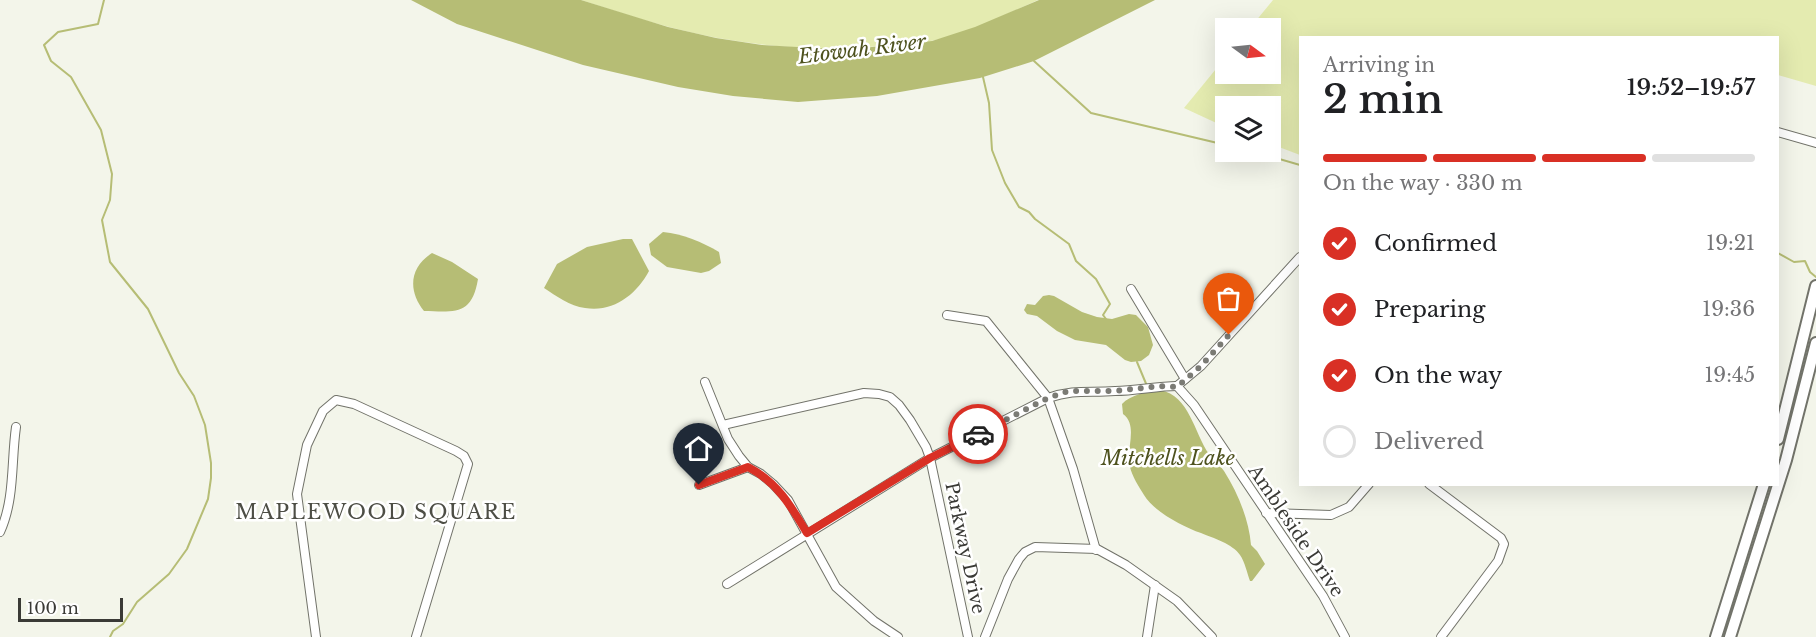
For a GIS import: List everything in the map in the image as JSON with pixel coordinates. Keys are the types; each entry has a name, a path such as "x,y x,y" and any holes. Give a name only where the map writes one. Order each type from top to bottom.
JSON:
{"main road":[{"path":"1779,434 1816,286"},
{"path":"1779,482 1816,343"},
{"path":"1716,637 1763,486"},
{"path":"1730,637 1778,486"}],"street":[{"path":"1779,132 1816,142"},
{"path":"728,584 930,458 1048,398 1068,391 1177,387 1201,366 1299,258"},
{"path":"1131,289 1185,379"},
{"path":"947,315 986,321 1048,398 1073,469 1096,550"},
{"path":"705,382 728,439 748,467 761,474 788,500 836,587 874,621 898,637"},
{"name":"Ambleside Drive","path":"1177,387 1194,405 1323,596 1345,637"},
{"name":"Parkway Drive","path":"723,425 864,393 890,397 899,405 926,447 930,458 968,637"},
{"path":"316,637 297,494 307,446 323,411 336,400 354,404 456,451 464,456 468,464 416,637"},
{"path":"0,532 8,507 16,427"},
{"path":"699,485 748,467"},
{"path":"1266,513 1331,515 1348,507 1367,486"},
{"path":"1432,486 1501,538 1504,544 1502,553 1482,585 1441,637"},
{"path":"985,637 1008,579 1025,552 1035,547 1096,550 1126,566 1177,601 1212,637"},
{"path":"1147,637 1155,585"}],"shaded area":[{"path":"581,0 1038,0 986,24 959,34 926,42 807,48 751,43 696,34"},
{"path":"1273,0 1816,0 1816,86 1779,75 1779,36 1299,36 1299,155 1281,148 1281,96 1215,96 1215,122 1184,108 1215,70 1215,84 1281,84 1281,18 1258,18"}],"water":[{"name":"Etowah River","path":"411,0 581,0 668,27 716,38 762,45 862,48 932,41 975,27 1039,0 1155,0 1034,61 980,78 877,96 798,102 733,96 678,87 583,65 457,24"},
{"path":"663,232 685,237 713,248 719,252 721,263 701,273 667,267 651,255 649,244"},
{"path":"632,239 649,271 638,287 623,300 605,308 585,308 569,303 544,288 557,264 587,247"},
{"path":"432,253 452,262 478,279 472,299 461,309 424,311 415,296 413,280 415,273 424,259"},
{"path":"1049,295 1097,317 1112,319 1129,314 1136,315 1148,327 1153,345 1149,355 1141,361 1125,360 1106,345 1075,340 1057,331 1037,316 1027,314 1024,310 1027,304 1035,305 1043,296"},
{"name":"Mitchells Lake","path":"1160,390 1170,394 1185,407 1209,454 1224,471 1234,488 1245,516 1251,545 1265,564 1252,581 1237,551 1169,518 1148,501 1134,478 1129,460 1130,425 1123,414 1122,404 1134,396"}],"waterway":[{"path":"104,0 98,24 58,32 44,45 51,61 71,77 101,130 112,174 110,200 102,220 110,262 148,309 179,373 194,396 205,425 211,463 208,499 187,549 169,574 137,602 123,624 113,631 110,637"},
{"path":"1034,61 1091,113 1215,142"},
{"path":"983,77 989,103 992,150 1005,183 1019,207 1029,212 1069,244 1076,261 1096,279 1110,304 1103,315 1106,319"},
{"path":"1281,160 1299,165"},
{"path":"1779,254 1794,262 1805,261 1810,272 1816,277"},
{"path":"1137,362 1147,386"}],"way so far":[{"path":"978,434 1048,398 1068,391 1177,387 1201,366 1229,335"}],"district":[{"name":"MAPLEWOOD SQUARE","path":"376,512"}],"route":[{"path":"699,485 748,467 761,474 788,500 807,533 930,458 978,434"}]}
